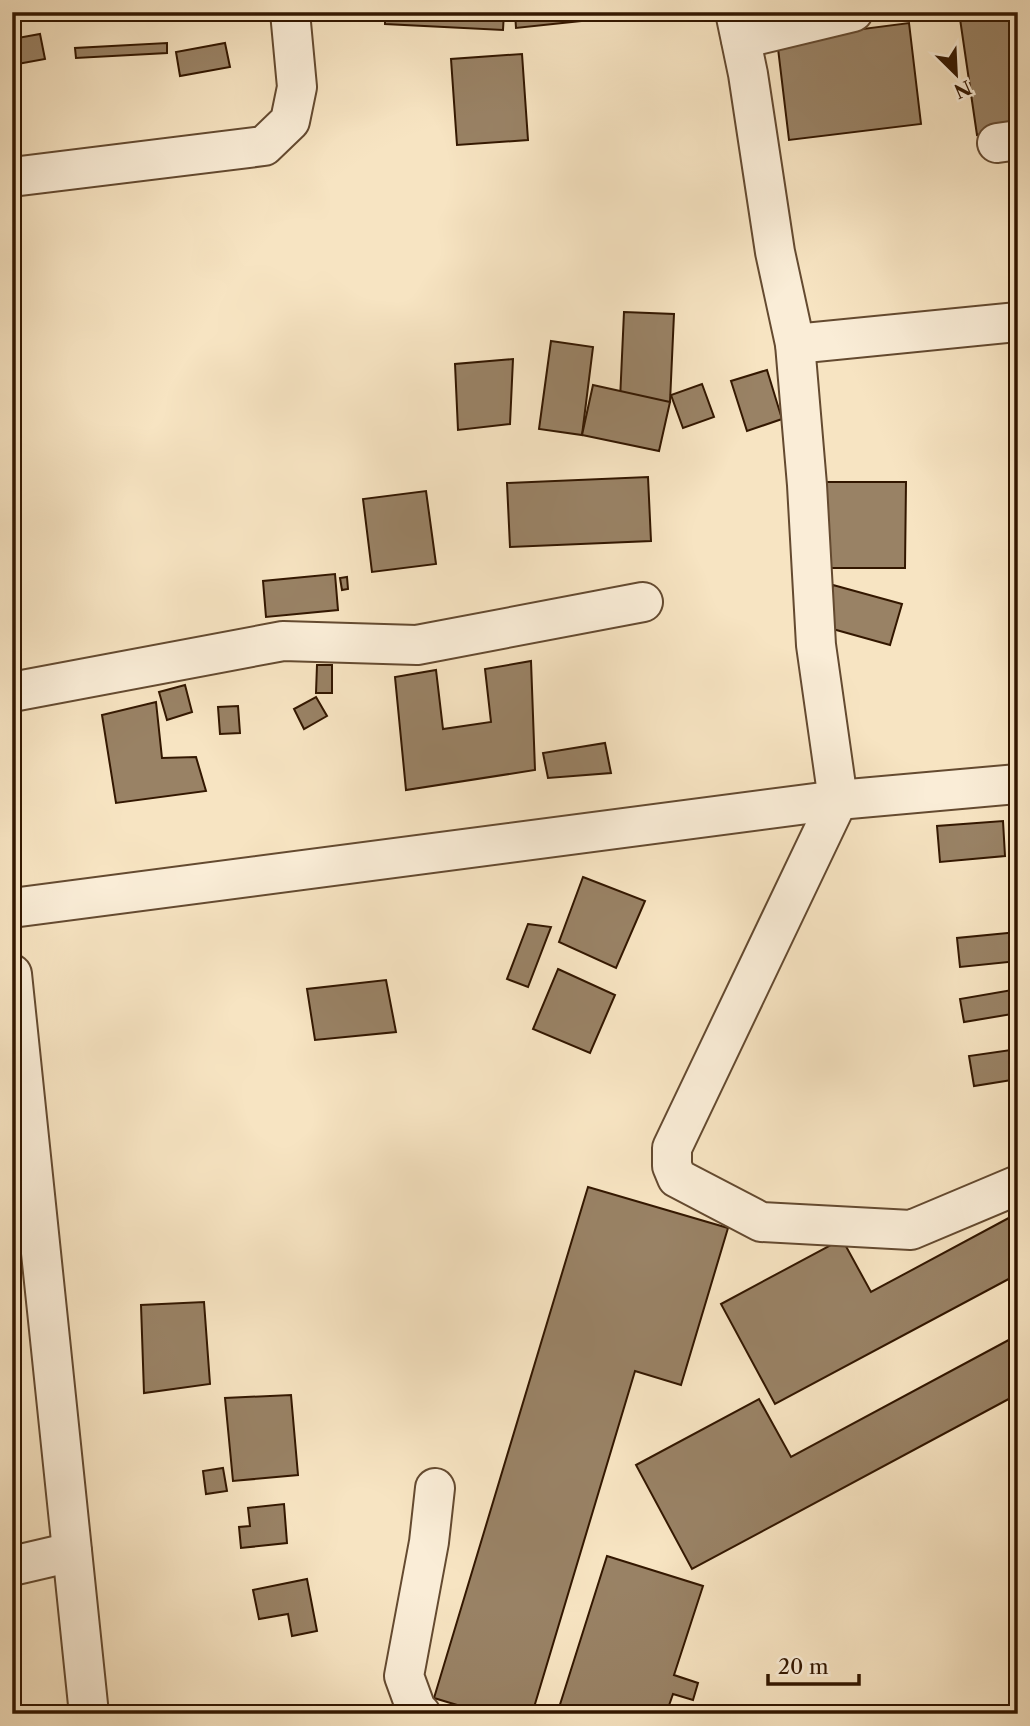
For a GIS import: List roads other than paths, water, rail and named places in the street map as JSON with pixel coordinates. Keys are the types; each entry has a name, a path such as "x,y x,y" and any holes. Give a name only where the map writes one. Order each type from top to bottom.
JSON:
{"street":[{"path":"12,177 264,146 290,121 295,99 297,87 290,12"},
{"path":"853,12 738,26 748,74 766,202 795,344 807,485 816,645 838,800 672,1148 672,1166 677,1178 761,1222 911,1230 1018,1185"},
{"path":"795,344 1018,322"},
{"path":"12,692 283,641 417,645 643,601"},
{"path":"12,908 838,800 1018,784"},
{"path":"12,974 89,1714"},
{"path":"421,1714 416,1709 404,1676 429,1542 435,1488"},
{"path":"12,1566 72,1552"}]}
